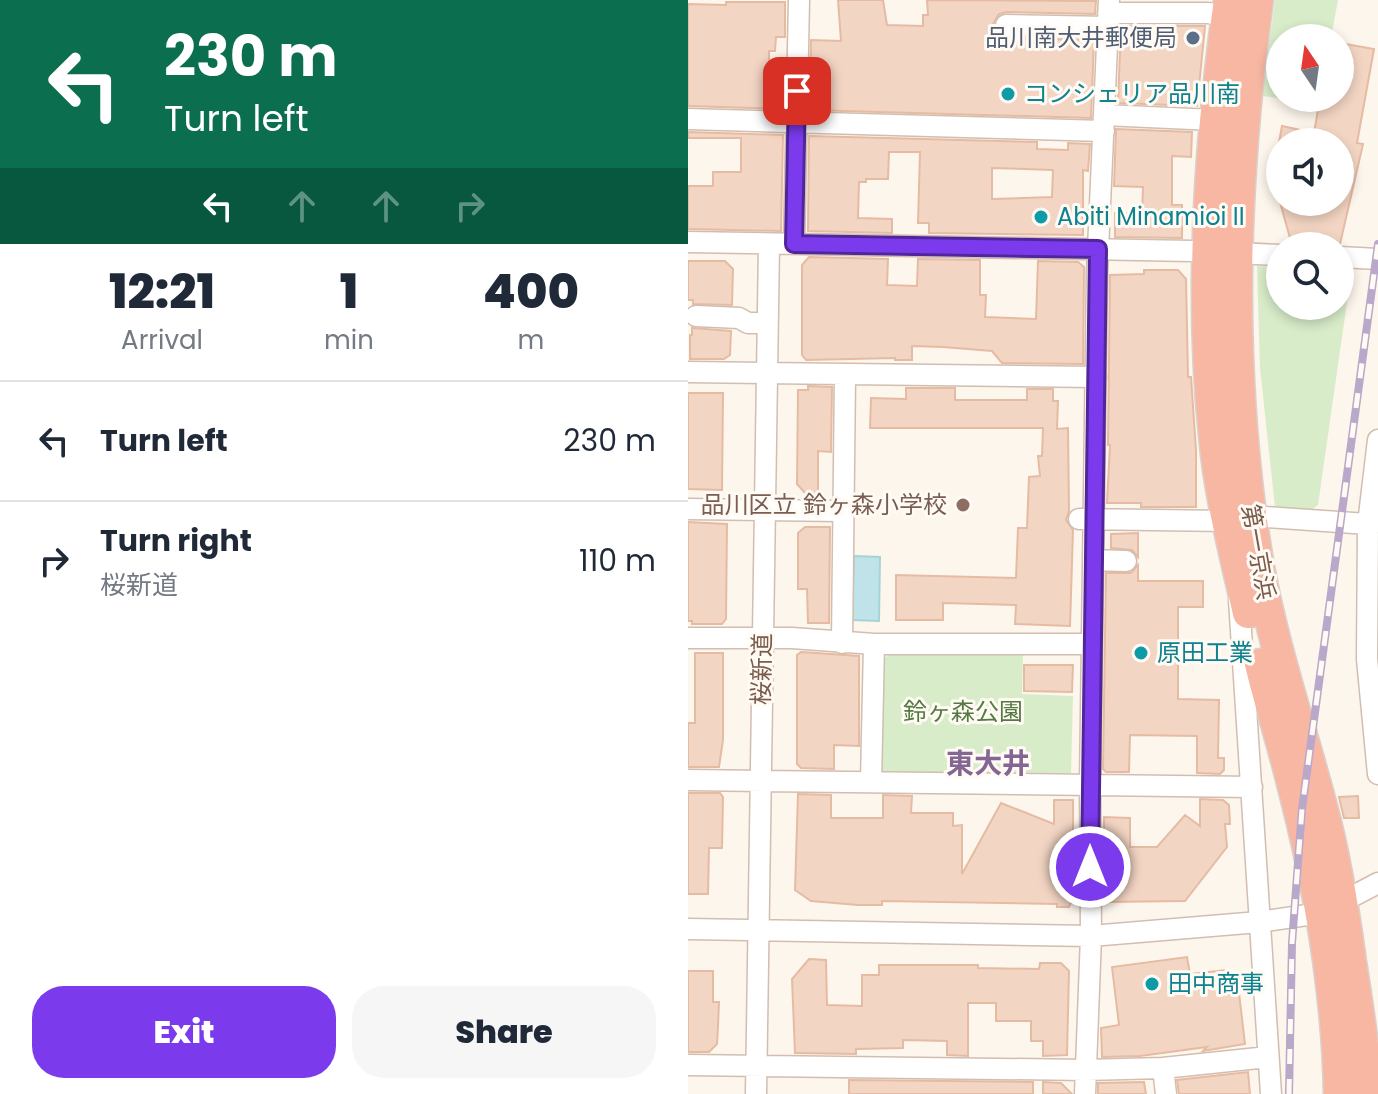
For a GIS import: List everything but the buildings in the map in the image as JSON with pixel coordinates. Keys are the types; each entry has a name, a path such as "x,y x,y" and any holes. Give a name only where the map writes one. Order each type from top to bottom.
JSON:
{"highway":[{"name":"第一京浜","path":"1258,0 1244,116 1222,252 1210,385 1214,437 1323,809 1332,908 1339,1094"},
{"name":"第一京浜","path":"1222,252 1214,120 1228,8"},
{"name":"第一京浜","path":"1240,519 1235,556 1266,688 1372,1055 1368,1094"}],"street":[{"path":"794,244 799,0"},
{"path":"1006,25 1108,14 1208,13 1228,8"},
{"path":"1085,1094 1091,936 1093,560 1086,519 1096,377 1108,14"},
{"path":"688,119 1104,123 1214,120"},
{"path":"688,242 1266,254"},
{"name":"桜新道","path":"756,1094 769,244"},
{"path":"1354,258 1378,259"},
{"path":"696,316 767,323"},
{"path":"688,372 1096,377"},
{"path":"842,643 838,511 845,375"},
{"path":"1378,440 1373,523 1372,653 1378,774"},
{"path":"688,509 838,511"},
{"path":"1086,519 1373,523"},
{"path":"1235,556 1248,703 1271,1094"},
{"path":"1093,560 1126,561"},
{"path":"688,638 763,638 874,644 1092,644"},
{"path":"871,782 874,644"},
{"path":"688,780 1252,787"},
{"path":"688,929 1091,936 1259,922 1332,908 1378,883"},
{"path":"688,1065 1086,1070 1163,1068 1268,1057"},
{"path":"1163,1068 1166,1094"}],"green space":[{"path":"1275,0 1338,0 1334,24 1272,24"},
{"path":"1266,66 1266,97 1262,96"},
{"path":"1257,266 1266,266 1266,320 1344,320 1318,505 1311,510 1275,507 1260,368"},
{"name":"鈴ヶ森公園","path":"891,653 1023,653 1022,694 1073,696 1071,773 879,772 880,662"}],"water":[{"path":"854,556 880,557 879,621 852,620"}],"railway":[{"path":"1289,1094 1292,943 1302,809 1378,244"}],"place":[{"name":"品川南大井郵便局","path":"1193,38"},
{"name":"コンシェリア品川南","path":"1008,94"},
{"name":"Abiti Minamioi II","path":"1041,217"},
{"name":"品川区立 鈴ヶ森小学校","path":"963,505"},
{"name":"原田工業","path":"1141,653"},
{"name":"田中商事","path":"1152,984"}],"district":[{"name":"東大井","path":"988,763"}],"route":[{"path":"797,91 794,244 1098,249 1090,867"}]}
